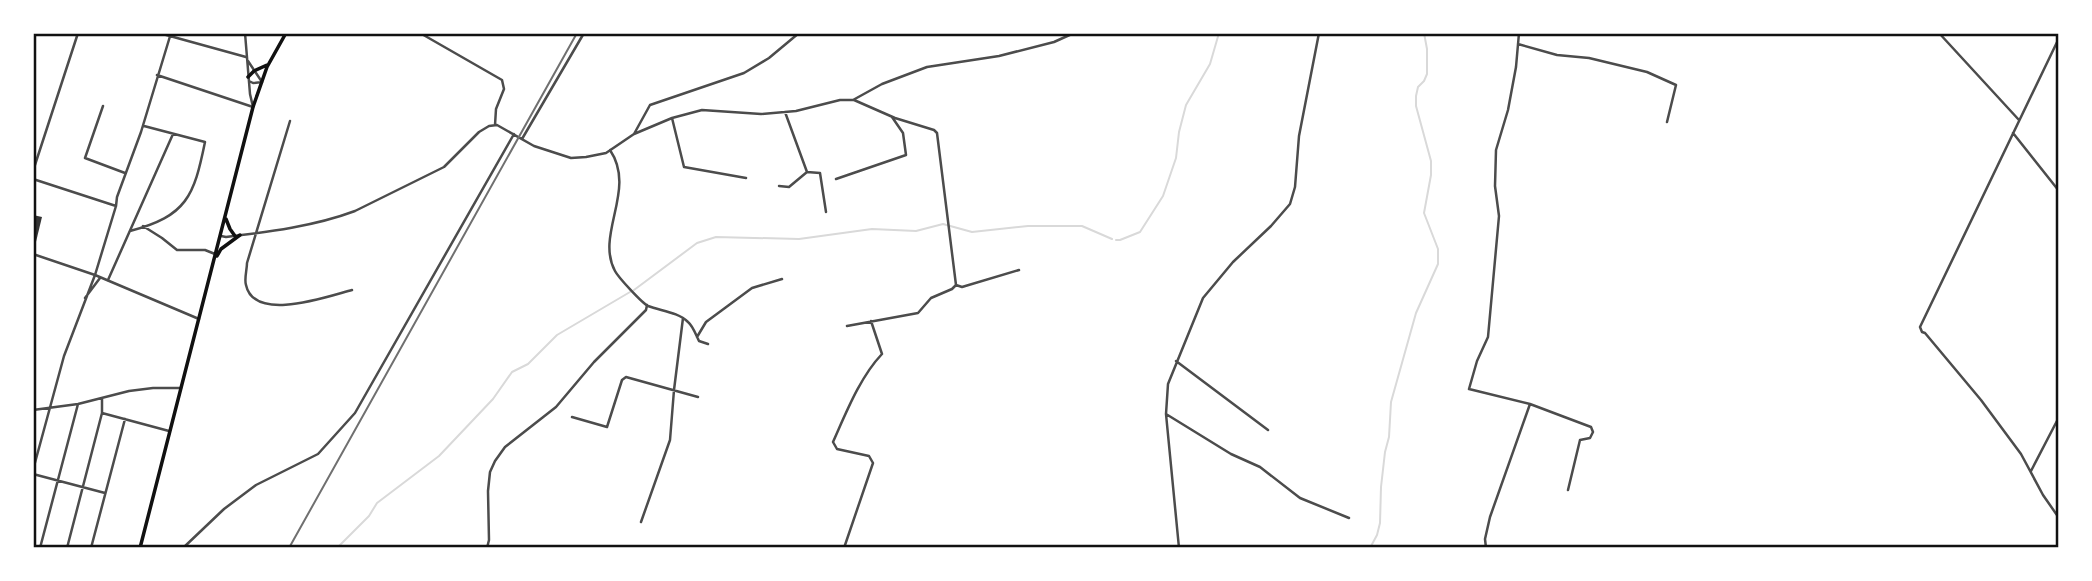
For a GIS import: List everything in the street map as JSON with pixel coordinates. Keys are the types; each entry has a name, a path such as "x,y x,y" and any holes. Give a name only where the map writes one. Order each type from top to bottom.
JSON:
{"main road":[{"path":"139,548 253,107 269,64 286,33"},
{"path":"248,79 254,71 269,64"},
{"path":"215,258 238,236 230,229 226,217"}],"street":[{"path":"33,171 78,33"},
{"path":"159,33 246,57 262,82 253,83 248,79"},
{"path":"157,75 253,107 245,33"},
{"path":"420,33 502,80 504,89 496,109 495,125"},
{"path":"522,139 584,33"},
{"path":"634,134 650,105 744,73 769,58 799,33"},
{"path":"853,100 882,84 926,67 999,56 1074,33"},
{"path":"1179,548 1166,414 1168,384 1203,299 1233,262 1290,204 1295,187 1299,136 1319,33"},
{"path":"1519,33 1508,110 1496,150 1495,186 1499,216 1488,337 1477,360 1469,389 1530,404 1591,427 1593,432 1590,438 1580,440 1568,490"},
{"path":"1939,33 2019,120"},
{"path":"105,493 33,472 64,356 95,275 170,35"},
{"path":"2059,37 1920,327 1981,400 2021,454 2059,518"},
{"path":"1518,44 1557,55 1590,58 1647,72 1676,85 1667,122"},
{"path":"221,236 257,233 342,216 366,207 444,167 479,132 489,126 495,125 534,146 571,159 606,153 634,134 671,118 702,110 761,114 853,100 937,132 956,285"},
{"path":"103,106 85,159 125,173"},
{"path":"785,112 807,172"},
{"path":"836,179 906,155 902,133 891,116"},
{"path":"671,118 684,167 746,178"},
{"path":"290,121 247,263 246,286 255,299 271,305 299,304 352,290"},
{"path":"130,231 175,212 190,196 205,142 143,126"},
{"path":"2013,133 2059,191"},
{"path":"108,280 173,134"},
{"path":"183,548 224,509 256,485 318,454 355,413 514,134"},
{"path":"610,150 617,160 620,180 610,236 610,257 615,272 647,306 683,318 690,323 699,341 708,344"},
{"path":"779,186 789,187 807,172 820,173 826,212"},
{"path":"33,179 116,206"},
{"path":"143,226 177,250 210,250 215,258"},
{"path":"33,254 101,277 199,319"},
{"path":"956,285 962,287 1019,270"},
{"path":"83,301 101,277"},
{"path":"697,337 706,322 752,288 782,279"},
{"path":"847,326 918,313 931,298 956,285"},
{"path":"487,548 488,491 490,472 495,461 505,447 555,407 647,306"},
{"path":"641,522 670,440 683,318"},
{"path":"844,548 873,463 869,456 837,449 833,442 865,377 882,354 871,321"},
{"path":"1176,361 1268,430"},
{"path":"572,417 607,427 622,380 626,377 698,397"},
{"path":"33,410 78,404 153,387 181,388"},
{"path":"67,548 102,414 102,399"},
{"path":"40,548 78,404"},
{"path":"1486,548 1490,517 1530,404"},
{"path":"102,414 170,431"},
{"path":"1166,414 1231,454 1260,467 1300,498 1349,519"},
{"path":"2031,471 2059,417"},
{"path":"91,548 125,419"}],"building":[{"path":"33,215 42,217 35,246 33,245"}],"waterway":[{"path":"1116,240 1140,232 1163,196 1176,158 1186,105 1210,64 1219,33"},
{"path":"1370,548 1380,523 1381,487 1389,437 1391,402 1416,313 1438,264 1438,249 1424,213 1431,161 1416,106 1418,87 1427,74 1424,33"},
{"path":"634,290 697,243 716,237 799,239 872,229 916,231 943,224 972,232 1028,226 1082,226 1112,239"},
{"path":"337,548 369,516 377,503 439,456 493,399 512,372 528,364 557,335 630,292"}],"railway":[{"path":"289,548 577,33"}]}
